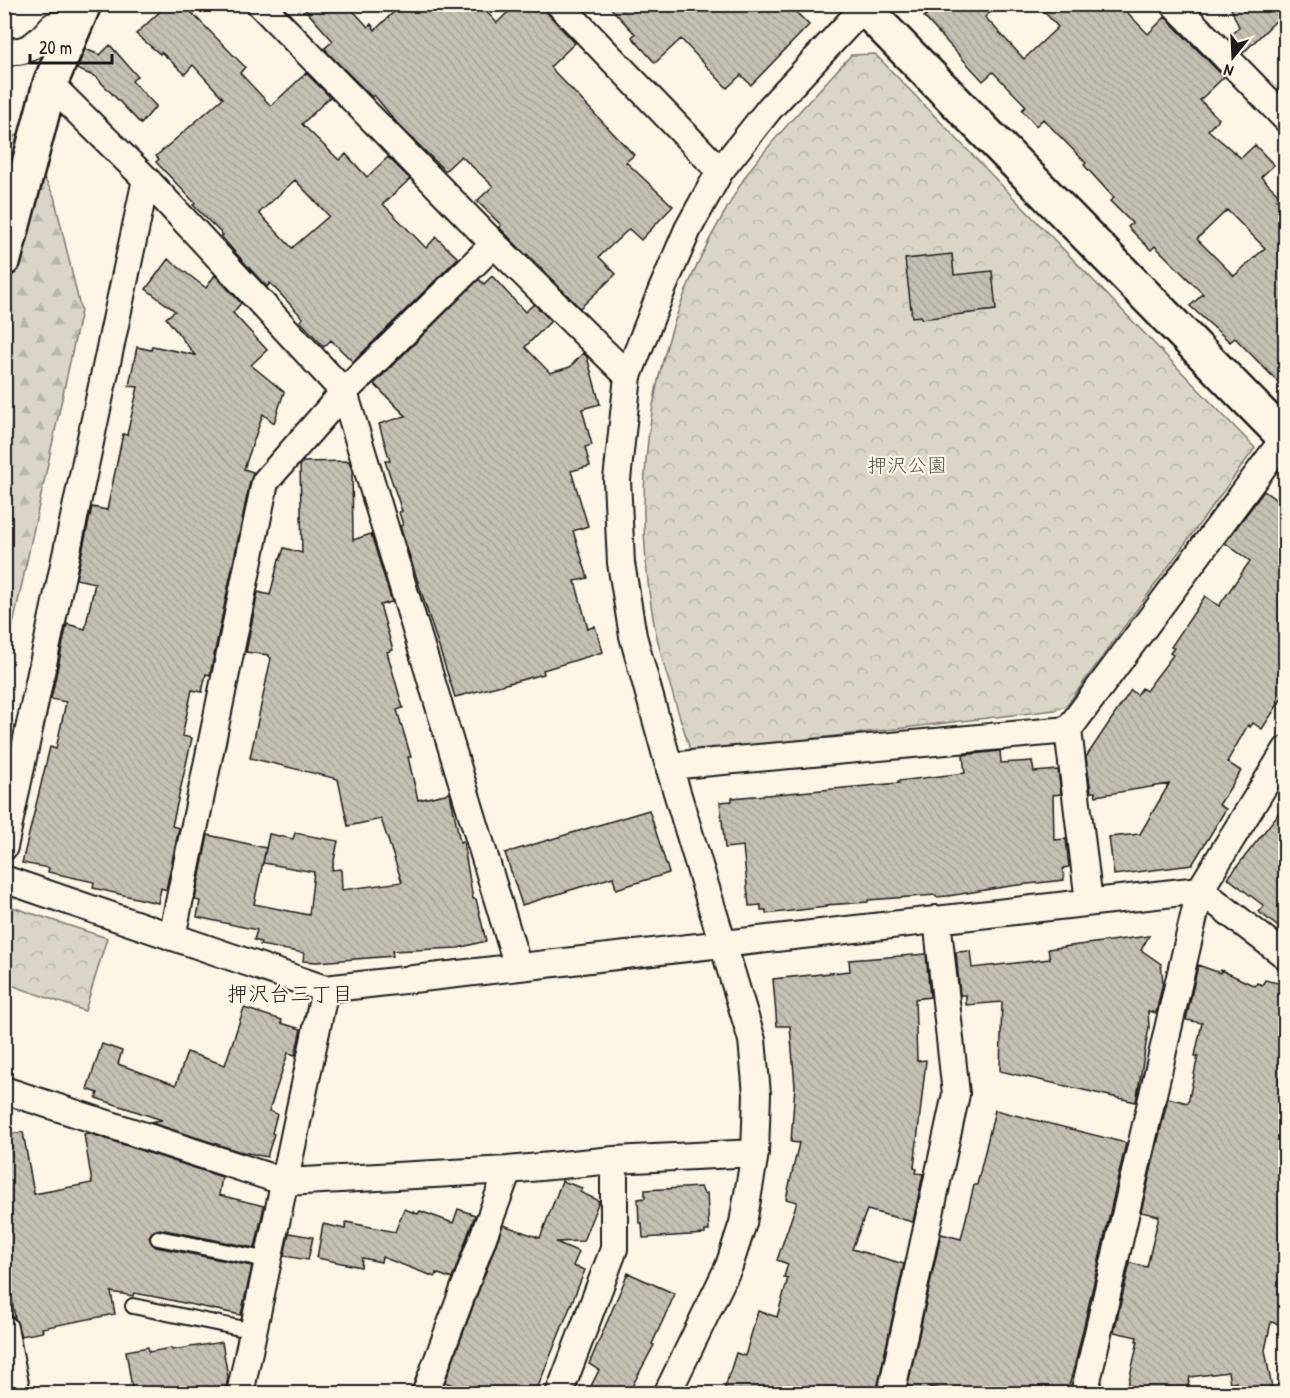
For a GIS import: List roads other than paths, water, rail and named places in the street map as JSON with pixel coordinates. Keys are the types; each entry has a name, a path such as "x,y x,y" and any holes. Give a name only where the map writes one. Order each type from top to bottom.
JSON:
{"street":[{"path":"260,4 494,244 628,376"},
{"path":"559,4 720,171"},
{"path":"1174,4 1286,119"},
{"path":"668,1394 729,1266 743,1223 755,1152 757,1094 752,1040 669,766 633,636 621,563 616,480 628,376 688,229 720,171 770,108 864,6 1285,438 1068,730 1089,902"},
{"path":"4,54 11,50 23,50 38,43 53,26 80,14"},
{"path":"4,260 50,84 80,14"},
{"path":"50,84 146,179 344,392 518,967"},
{"path":"4,847 146,179"},
{"path":"172,937 265,482 344,392 494,244"},
{"path":"669,766 1068,730"},
{"path":"1084,1394 1200,890 1286,750"},
{"path":"4,879 325,989 1200,890 1286,956"},
{"path":"891,1394 956,1094 938,919"},
{"path":"240,1394 325,989"},
{"path":"4,1090 285,1182 508,1170 614,1160 755,1152"},
{"path":"559,1394 614,1249 614,1160"},
{"path":"425,1394 508,1170"},
{"path":"4,1328 17,1394"}],"lane":[{"path":"158,1238 268,1260"},
{"path":"133,1306 254,1331"}],"district":[{"name":"押沢台三丁目","path":"290,994"}],"park label":[{"name":"押沢公園","path":"907,465"}]}
